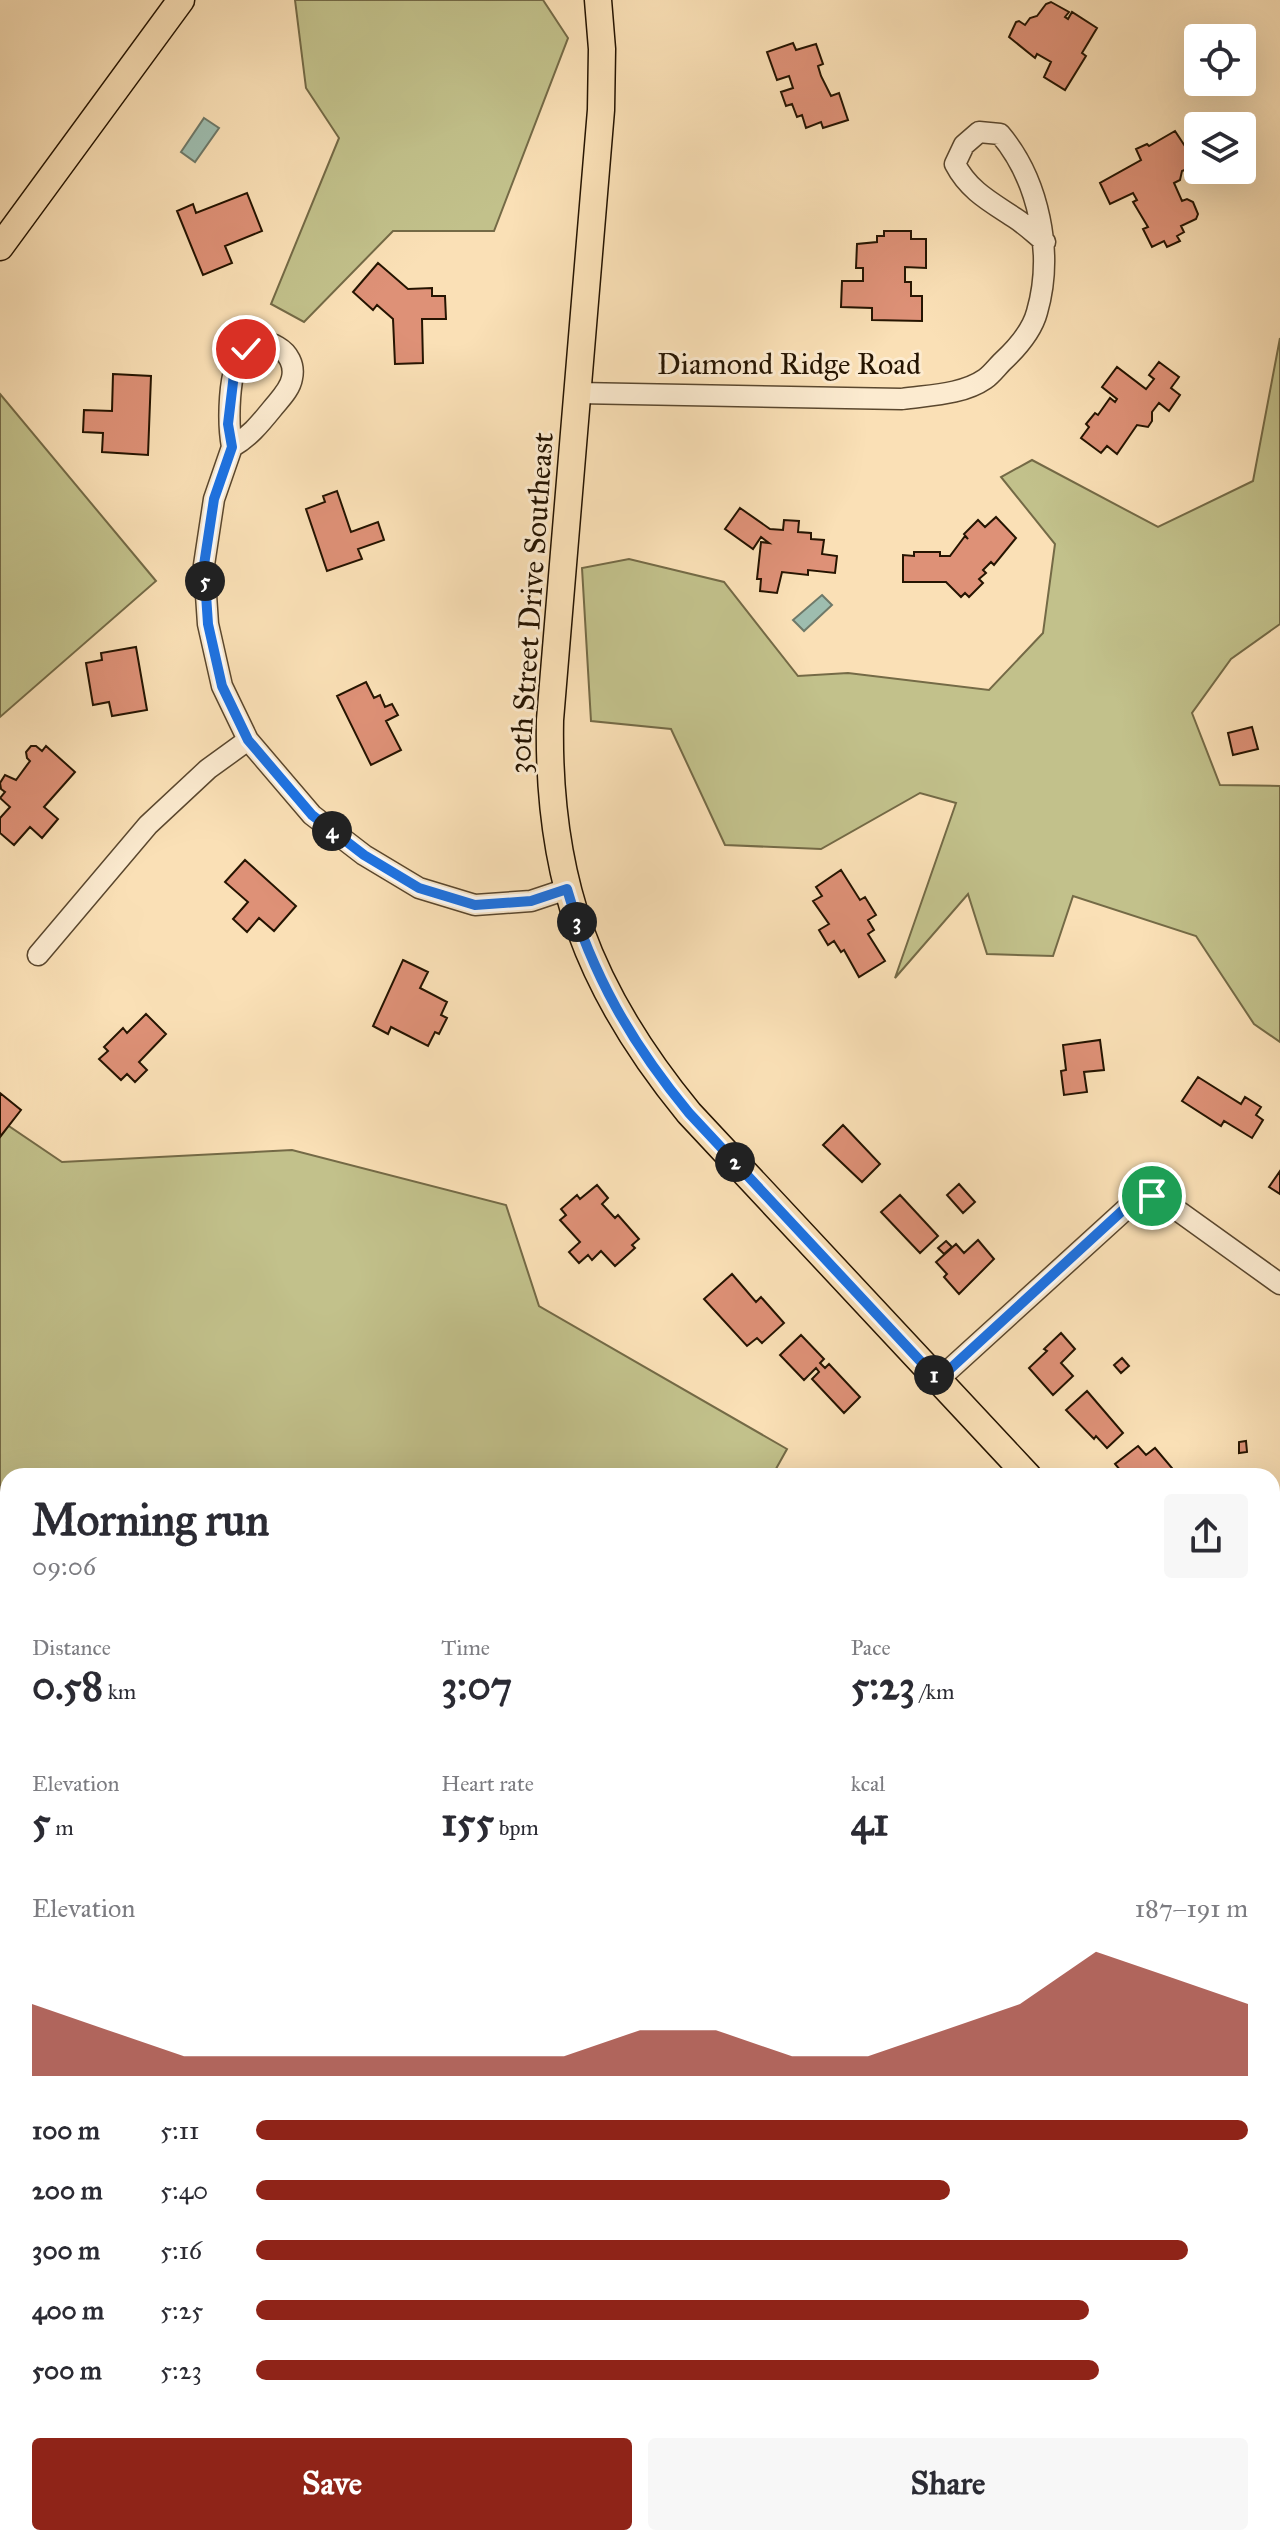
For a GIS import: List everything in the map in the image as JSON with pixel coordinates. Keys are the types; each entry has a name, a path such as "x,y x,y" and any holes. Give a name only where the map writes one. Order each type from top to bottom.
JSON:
{"main road":[{"path":"0,247 181,0"},
{"name":"30th Street Drive Southeast","path":"598,0 602,49 601,110 550,720 552,809 557,848 575,919 606,991 659,1077 689,1113 1020,1468"}],"street":[{"name":"Diamond Ridge Road","path":"578,393 902,399 947,393 985,380 1016,348 1037,315 1045,242 1017,155 1000,134 979,132 964,145 955,164 963,179 988,203 1016,218 1045,242"},
{"path":"232,447 250,436 285,393 292,379 288,354 279,347 256,343 239,358 228,424 232,447 214,499 204,565 208,624 222,686 248,740 312,815 364,855 419,888 475,905 531,901 567,889"},
{"path":"38,955 148,825 208,769 248,740"},
{"path":"938,1380 1137,1199 1152,1196 1170,1205 1280,1284"}],"shaded area":[{"path":"295,0 543,0 568,38 494,231 393,231 304,322 271,304 339,138 306,88"},
{"path":"204,118 219,128 195,162 181,152"},
{"path":"1280,338 1280,624 1231,659 1192,713 1220,785 1280,786 1280,1042 1254,1024 1196,936 1073,896 1053,956 987,954 968,894 895,978 956,803 920,793 821,849 725,845 671,729 591,721 582,568 629,559 724,582 798,676 848,673 989,690 1043,633 1055,544 1001,477 1032,460 1158,527 1253,481"},
{"path":"0,394 156,581 0,717"},
{"path":"822,595 832,605 804,631 793,620"},
{"path":"0,1120 62,1162 292,1150 506,1205 539,1306 787,1449 776,1468 0,1468"}],"building":[{"path":"1051,2 1069,12 1065,17 1068,19 1072,12 1097,28 1082,53 1086,56 1065,90 1044,77 1051,62 1037,54 1035,58 1009,37 1016,22 1025,25"},
{"path":"793,43 796,50 816,44 823,64 818,66 821,76 831,96 839,93 848,120 823,128 821,122 806,128 802,115 797,117 792,104 786,106 781,92 793,88 789,76 777,80 767,52"},
{"path":"1175,131 1184,145 1184,170 1180,180 1174,183 1182,201 1187,199 1193,202 1198,214 1196,219 1181,226 1184,232 1177,236 1180,241 1167,247 1164,241 1152,247 1143,229 1148,227 1133,202 1137,200 1133,193 1110,204 1100,183 1141,160 1136,149 1149,146"},
{"path":"247,193 262,231 225,246 232,263 203,275 177,211 193,204 196,213"},
{"path":"884,231 911,231 911,239 926,239 926,268 905,267 905,282 911,282 911,296 922,296 922,321 872,320 872,308 841,307 842,281 863,281 863,268 856,268 857,244 877,242 877,236 884,236"},
{"path":"378,263 408,289 432,288 432,296 445,296 446,319 422,319 423,363 395,364 393,319 377,305 373,310 353,292"},
{"path":"1159,362 1179,377 1171,388 1180,395 1169,411 1159,403 1152,412 1148,427 1137,425 1117,454 1107,446 1101,453 1081,438 1089,427 1086,424 1095,413 1098,415 1110,398 1115,402 1117,399 1102,387 1117,367 1146,389 1154,379 1149,375"},
{"path":"113,374 151,376 148,455 102,452 103,433 83,432 84,410 112,411"},
{"path":"337,491 351,532 378,522 384,540 358,549 362,559 327,571 306,509 325,502 323,496"},
{"path":"740,508 770,529 783,530 784,520 799,521 798,532 811,533 811,539 824,540 822,554 837,556 835,573 808,570 808,575 782,572 777,593 760,591 761,579 757,579 761,542 769,543 761,537 753,549 725,529"},
{"path":"996,517 1016,538 994,565 991,562 983,570 986,573 979,579 983,583 969,597 965,593 961,597 946,582 903,582 903,555 940,552 940,556 950,556 965,536 968,539 964,534 978,520 985,527"},
{"path":"136,647 147,710 112,716 109,702 93,705 86,663 102,660 101,653"},
{"path":"366,682 374,698 380,695 385,707 392,704 398,715 386,721 401,750 371,765 337,696"},
{"path":"1252,727 1258,749 1233,755 1228,733"},
{"path":"31,746 42,751 46,746 75,772 44,807 58,819 42,838 30,827 14,845 0,833 0,818 10,807 0,798 5,792 0,783 5,775 16,780 30,761 26,752"},
{"path":"245,860 296,906 274,931 259,918 247,932 233,919 248,902 225,882"},
{"path":"841,870 860,900 865,897 876,915 868,920 874,930 868,934 885,961 859,977 844,950 841,952 834,941 828,945 819,930 829,924 813,901 822,896 816,887"},
{"path":"403,960 428,972 420,988 447,1002 441,1015 447,1018 428,1046 391,1027 388,1034 373,1026"},
{"path":"146,1014 166,1034 139,1062 147,1070 135,1082 127,1074 121,1080 99,1059 108,1051 104,1047 123,1028 127,1033"},
{"path":"1100,1040 1104,1070 1084,1072 1087,1092 1064,1095 1061,1071 1066,1070 1063,1045"},
{"path":"1198,1077 1241,1104 1245,1097 1261,1107 1256,1115 1263,1120 1252,1138 1224,1121 1221,1126 1182,1101"},
{"path":"0,1093 21,1110 0,1137"},
{"path":"843,1125 880,1164 862,1182 823,1145"},
{"path":"1280,1171 1280,1194 1269,1187"},
{"path":"959,1184 975,1202 963,1213 947,1195"},
{"path":"597,1185 608,1198 602,1204 615,1218 618,1215 639,1239 632,1245 635,1248 615,1266 601,1251 592,1260 588,1255 579,1263 569,1252 580,1242 560,1220 566,1215 561,1209 577,1195 580,1199"},
{"path":"900,1195 938,1236 920,1253 881,1212"},
{"path":"978,1240 994,1259 959,1294 936,1262 956,1244 964,1253"},
{"path":"946,1241 952,1247 944,1254 938,1248"},
{"path":"732,1274 756,1302 761,1297 784,1323 762,1343 757,1338 747,1346 704,1299"},
{"path":"1061,1333 1075,1349 1061,1363 1073,1376 1053,1395 1029,1368"},
{"path":"801,1335 824,1359 820,1363 825,1368 829,1364 860,1397 844,1413 812,1379 819,1372 816,1368 804,1380 780,1355"},
{"path":"1122,1358 1129,1366 1121,1373 1114,1365"},
{"path":"1087,1391 1123,1433 1107,1448 1066,1410"},
{"path":"1246,1441 1247,1452 1239,1453 1239,1442"},
{"path":"1138,1446 1146,1455 1155,1448 1172,1468 1118,1468 1115,1464"}],"route":[{"path":"246,349 239,358 234,374 228,424 232,447 214,499 204,565 208,624 222,686 248,740 312,815 364,855 419,888 475,905 531,901 567,889 575,919 606,991 659,1077 938,1380 1122,1211 1137,1199 1152,1196"}]}
